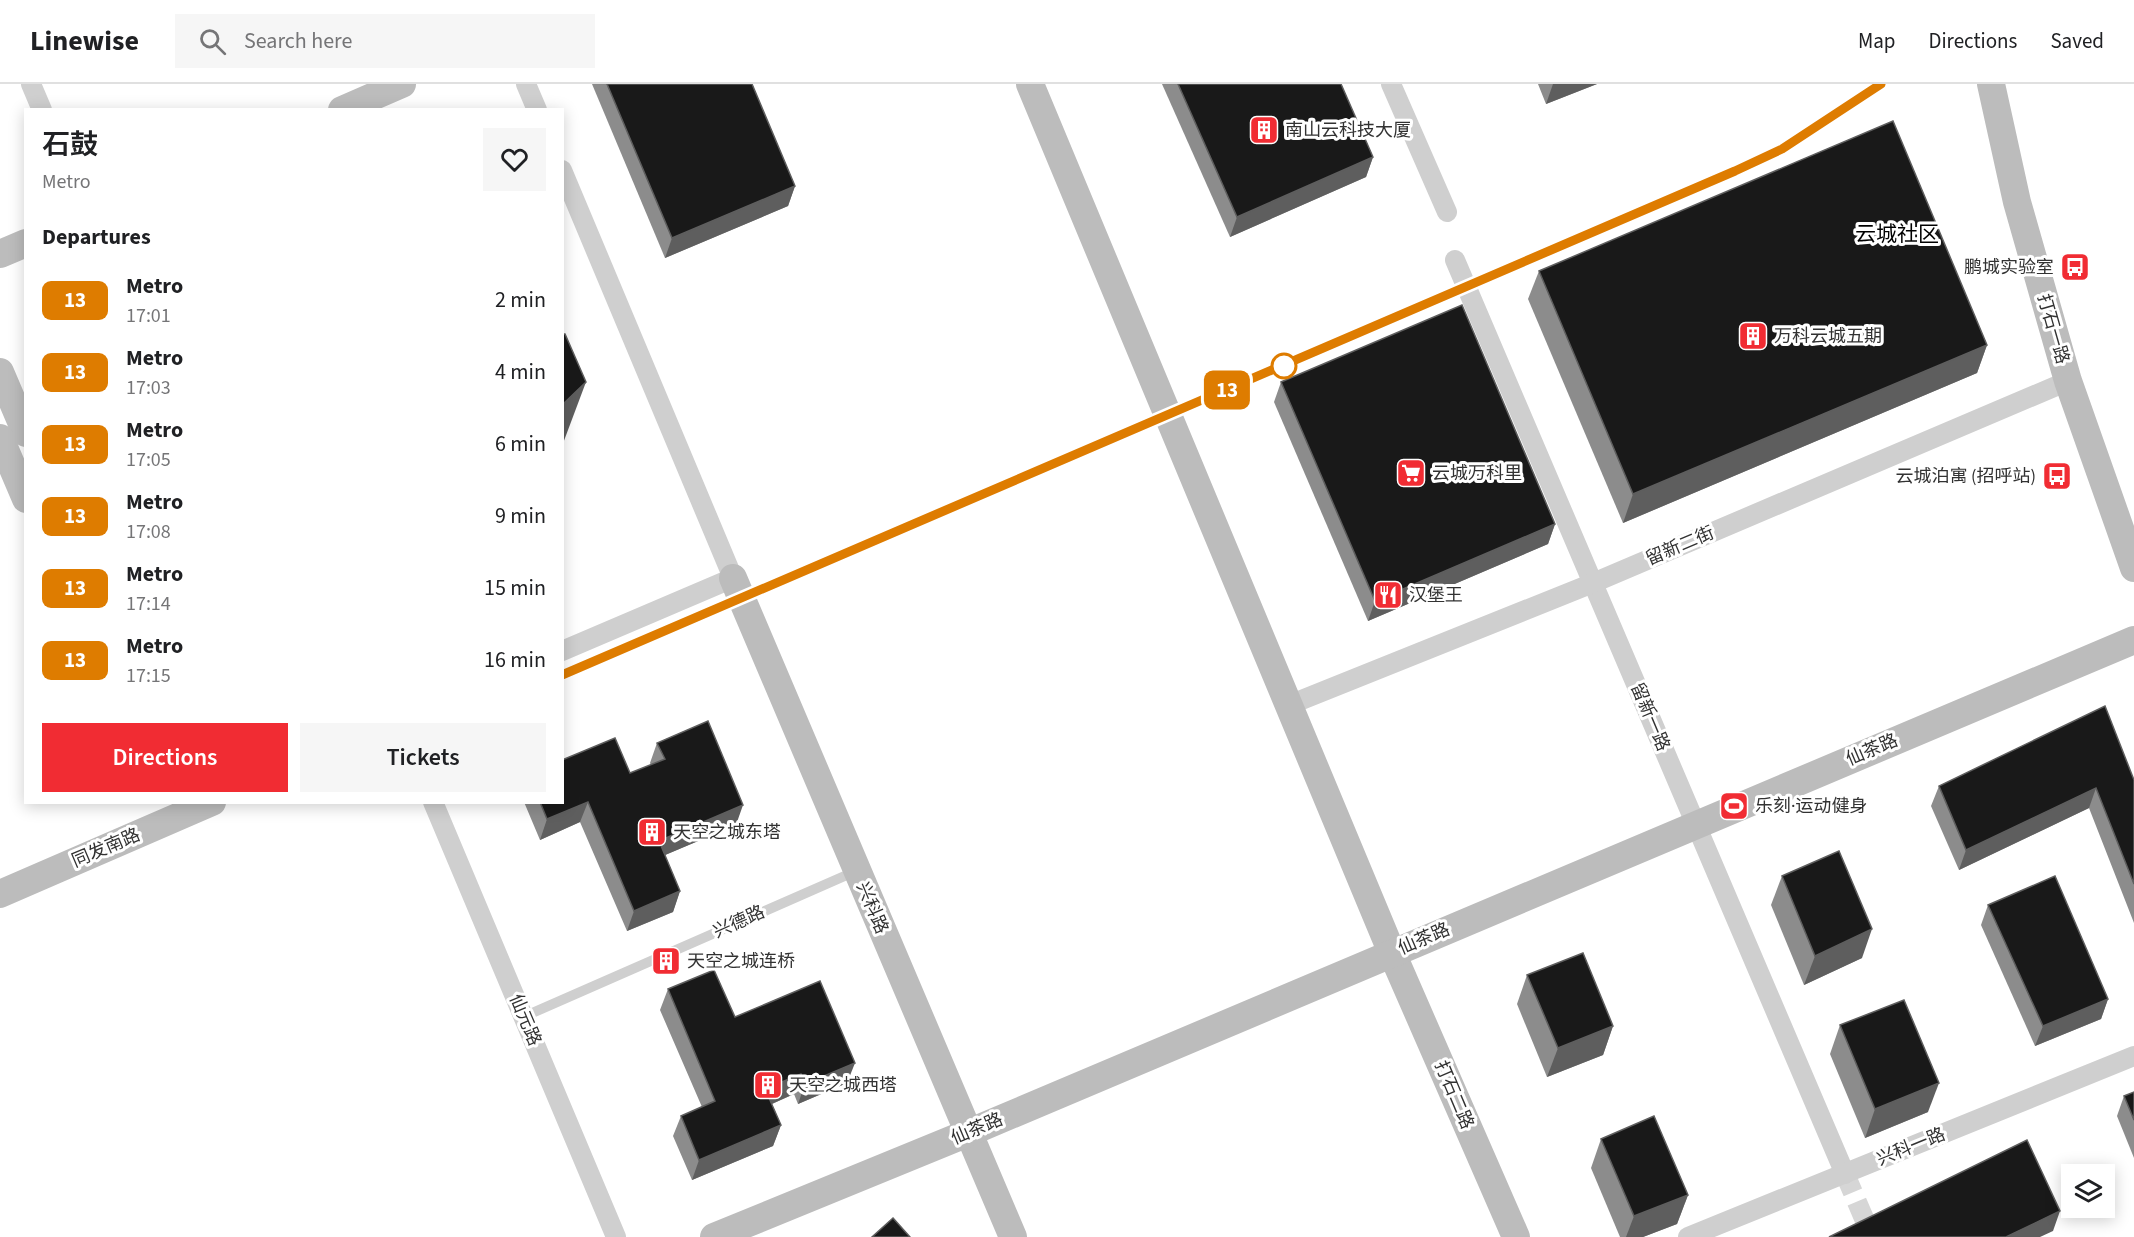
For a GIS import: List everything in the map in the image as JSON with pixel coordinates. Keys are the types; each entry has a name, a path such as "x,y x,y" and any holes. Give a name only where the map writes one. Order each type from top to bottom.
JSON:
{"main road":[{"path":"347,108 402,84"},
{"name":"打石二路","path":"1030,84 1392,953 1515,1237"},
{"name":"打石一路","path":"1991,84 2017,202 2068,381 2134,568"},
{"name":"打石一路","path":"2009,84 2053,273 2084,371 2134,509"},
{"path":"0,254 24,244"},
{"path":"0,372 24,428"},
{"path":"0,438 24,494"},
{"name":"兴科路","path":"733,578 1013,1237"},
{"name":"仙茶路","path":"714,1237 968,1133 1695,823 2134,640"},
{"name":"同发南路","path":"0,894 207,804"}],"street":[{"path":"31,84 41,108"},
{"path":"526,84 536,108"},
{"path":"1391,84 1447,212"},
{"path":"564,175 733,578 564,650"},
{"name":"留新一路","path":"1455,260 1845,1174"},
{"name":"留新二街","path":"1289,705 1593,583 2068,381"},
{"name":"仙元路","path":"434,804 616,1237"},
{"name":"兴科一路","path":"1688,1237 2134,1056"}],"lane":[{"name":"兴德路","path":"523,1017 856,871"}],"building":[{"path":"607,84 752,84 795,186 672,238"},
{"name":"南山云科技大厦","path":"1178,84 1341,84 1373,157 1237,217"},
{"name":"万科云城五期","path":"1893,121 1987,345 1633,494 1539,271"},
{"name":"云城万科里","path":"1462,305 1555,524 1375,601 1281,382"},
{"path":"564,334 565,334 586,382 564,403"},
{"path":"2105,706 2134,780 2134,884 2096,788 1966,850 1939,786"},
{"name":"天空之城东塔","path":"708,721 743,805 659,841 680,891 634,911 588,802 547,819 541,804 564,804 564,759 615,738 630,773 665,759 657,743"},
{"path":"1839,851 1872,929 1815,956 1782,876"},
{"path":"2055,876 2108,999 2043,1026 1988,905"},
{"path":"1583,953 1613,1026 1558,1048 1527,975"},
{"name":"天空之城西塔","path":"714,970 735,1017 820,981 855,1063 805,1084 801,1074 765,1089 781,1125 699,1160 681,1116 715,1101 668,989"},
{"path":"1904,1000 1939,1083 1875,1109 1840,1025"},
{"path":"2134,1092 2134,1120 2124,1096"},
{"path":"1654,1116 1688,1195 1634,1216 1601,1139"},
{"path":"2027,1140 2060,1211 2006,1237 1829,1237"},
{"path":"893,1218 910,1237 872,1237"}],"tunnel":[{"path":"1845,1174 1872,1237"}],"metro line":[{"name":"13","path":"564,674 1735,171 1782,149 1881,84"}],"place":[{"name":"南山云科技大厦","path":"1264,130"},
{"name":"鹏城实验室","path":"2075,267"},
{"name":"万科云城五期","path":"1753,336"},
{"name":"云城万科里","path":"1411,473"},
{"name":"云城泊寓 (招呼站)","path":"2057,476"},
{"name":"汉堡王","path":"1388,595"},
{"name":"乐刻·运动健身","path":"1734,806"},
{"name":"天空之城东塔","path":"652,832"},
{"name":"天空之城连桥","path":"666,961"},
{"name":"天空之城西塔","path":"768,1085"}],"district":[{"name":"云城社区","path":"1897,234"}]}
